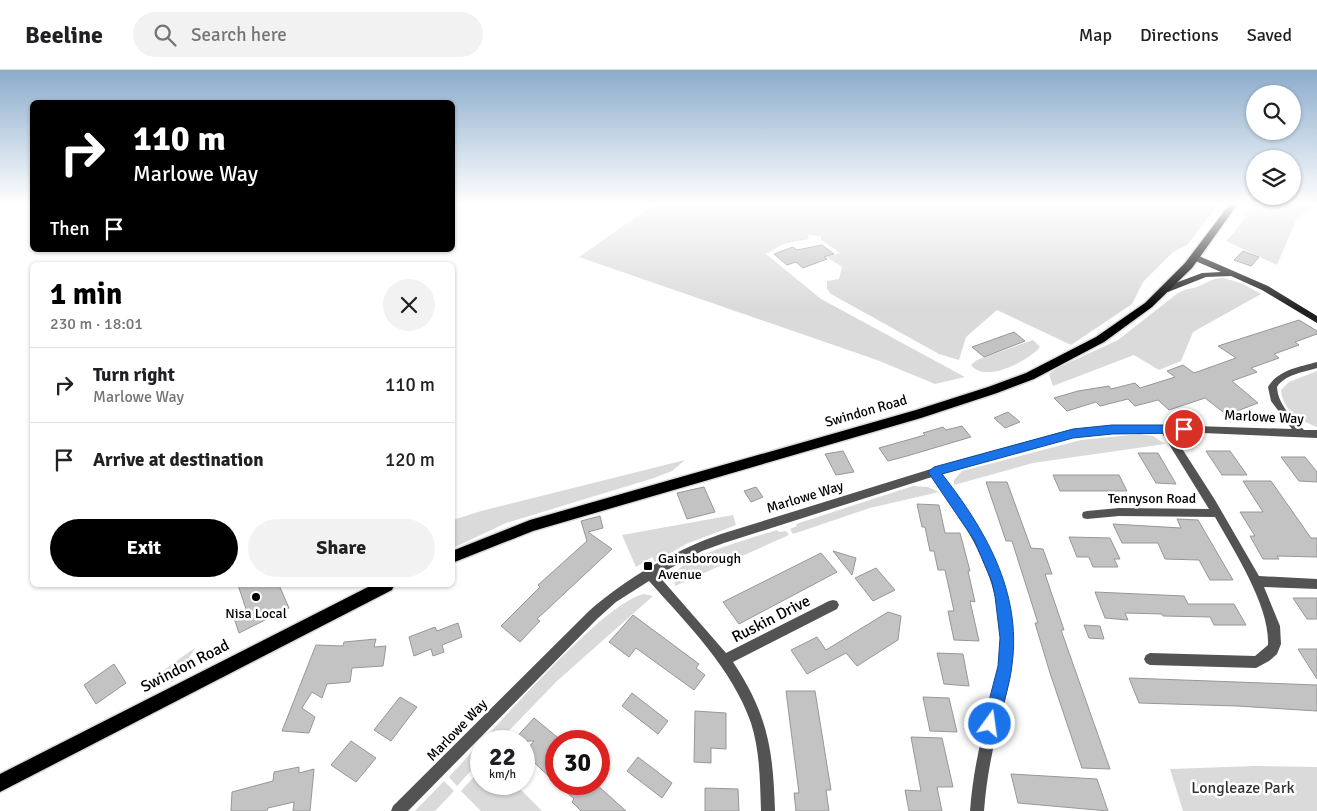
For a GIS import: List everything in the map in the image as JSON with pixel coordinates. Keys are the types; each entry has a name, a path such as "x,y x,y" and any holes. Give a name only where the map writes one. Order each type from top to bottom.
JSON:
{"main road":[{"name":"Swindon Road","path":"455,556 530,526 585,508 936,409 995,390 1039,371 1098,340 1132,318 1165,290 1196,258 1209,240"},
{"name":"Swindon Road","path":"0,782 318,618 383,587"}],"street":[{"path":"1196,258 1238,275 1278,295 1317,320"},
{"path":"1165,290 1205,274 1238,275"},
{"path":"1302,434 1278,406 1273,393 1274,386 1280,378 1317,365"},
{"name":"Marlowe Way","path":"398,811 593,614 612,598 650,574 698,548 721,539 934,472 1073,433 1164,429 1317,434"},
{"name":"Tennyson Road","path":"1150,659 1256,662 1264,658 1275,645 1275,637 1267,606 1255,581 1217,513 1164,429"},
{"path":"934,472 962,509 980,538 999,582 1005,610 1007,638 1005,666 984,751 978,786 977,811"},
{"name":"Tennyson Road","path":"1087,515 1119,512 1217,513"},
{"path":"650,574 724,661 744,690 758,726 767,777 768,811"},
{"path":"1255,581 1317,584"},
{"name":"Ruskin Drive","path":"724,661 834,605"}],"green space":[{"path":"604,240 806,240 783,244 766,254 821,299 965,377 935,384 877,360 579,257"},
{"path":"821,240 1191,240 1187,245 1173,252 1143,282 1132,304 1071,345 997,310 966,337 959,360 939,354 831,294 827,289 827,281 839,279 842,267 827,257 840,253"},
{"path":"1288,240 1277,265 1226,241"},
{"path":"1224,278 1243,284 1261,294 1193,332 1181,361 1159,370 1134,355 1053,386 1049,374 1057,368 1118,340 1178,293 1213,280"},
{"path":"1033,340 1040,347 1027,358 1007,368 986,372 978,370 971,365 977,360"},
{"path":"1317,371 1317,427 1293,414 1285,404 1281,390 1289,382"},
{"path":"1140,434 1153,436 1165,444 1033,463 954,485 954,480 962,471 1081,440"},
{"path":"685,460 672,471 654,478 506,523 455,547 455,519 481,511"},
{"path":"913,486 928,487 939,492 870,508 793,534 790,529 797,526 796,524"},
{"path":"733,515 736,525 686,544 655,562 652,557 636,567 622,535"},
{"path":"777,530 779,532 786,531 789,535 675,586 677,572 687,563 741,541"},
{"path":"644,594 653,596 557,681 510,730 492,730 584,635 628,601"},
{"path":"196,647 173,682 162,679 160,673"},
{"path":"470,754 470,772 457,786 449,777"},
{"name":"Longleaze Park","path":"1255,766 1317,767 1317,811 1183,811 1170,769"},
{"path":"444,781 454,791 435,811 415,811"},
{"path":"470,781 470,795 526,795 542,811 481,811 461,791"}],"building":[{"path":"822,245 834,254 824,257 827,259 803,268 796,262 787,265 774,254 793,247 797,250"},
{"path":"1243,251 1259,257 1251,266 1234,260"},
{"path":"1299,320 1317,331 1317,334 1295,342 1299,345 1274,354 1279,358 1251,368 1257,372 1232,381 1258,403 1227,415 1205,398 1169,410 1158,400 1135,406 1128,399 1100,406 1096,402 1067,411 1054,398 1078,391 1109,386 1111,389 1135,383 1140,388 1175,377 1167,371 1183,365 1194,373 1236,358 1218,346"},
{"path":"1014,332 1025,341 984,357 972,347"},
{"path":"1008,412 1020,422 1005,428 994,418"},
{"path":"962,426 971,437 907,456 888,461 879,448 925,435 923,433 943,427 946,430"},
{"path":"843,451 854,472 836,475 825,454"},
{"path":"1206,451 1230,451 1247,475 1222,475"},
{"path":"1138,453 1158,453 1176,484 1156,483"},
{"path":"1281,457 1305,457 1317,472 1317,482 1299,481"},
{"path":"1053,475 1119,475 1127,491 1060,491"},
{"path":"1243,481 1271,481 1311,538 1317,538 1317,557 1277,556 1279,559 1263,559 1250,536 1255,536 1240,512 1263,512"},
{"path":"986,482 1007,482 1031,548 1043,549 1052,574 1045,574 1064,630 1061,630 1110,769 1082,768 1050,673 1035,623 1038,623 1012,541 1006,541"},
{"path":"704,487 715,512 687,519 677,493"},
{"path":"756,487 763,497 751,502 744,491"},
{"path":"917,504 939,505 945,533 960,533 970,571 968,571 975,602 970,601 979,641 954,640 948,611 954,611 945,570 938,570 934,551 930,551 925,527 922,527"},
{"path":"600,516 603,528 588,532 612,549 537,619 540,621 520,642 501,626 540,587 538,585 587,541 581,521"},
{"path":"1177,519 1198,520 1233,580 1210,580 1199,560 1165,559 1158,543 1122,543 1113,524 1181,528"},
{"path":"1069,537 1110,538 1120,559 1114,559 1118,567 1093,567 1089,557 1077,557"},
{"path":"833,551 856,558 852,575"},
{"path":"821,553 837,572 739,624 723,602"},
{"path":"876,568 895,590 873,601 855,578"},
{"path":"239,587 280,587 289,608 239,633 234,618 247,612"},
{"path":"1095,592 1184,596 1188,604 1234,604 1246,625 1214,625 1210,617 1163,616 1162,614 1125,613 1128,620 1105,618"},
{"path":"1293,598 1317,598 1317,619 1307,619"},
{"path":"888,612 901,616 898,640 857,666 846,653 807,674 791,650 817,637 826,650"},
{"path":"633,615 699,664 696,668 705,675 694,690 636,648 629,657 609,642"},
{"path":"458,623 462,637 442,645 444,652 433,656 431,649 414,656 409,637 435,627 437,631"},
{"path":"1084,625 1100,626 1104,639 1089,638"},
{"path":"376,639 374,647 386,646 383,666 352,668 350,682 327,684 322,698 312,692 302,708 315,717 309,733 282,731 316,645 343,646 344,642"},
{"path":"1298,649 1317,649 1317,679"},
{"path":"937,653 963,654 969,686 944,684"},
{"path":"114,664 126,683 96,704 84,685"},
{"path":"1129,678 1317,685 1317,711 1139,703"},
{"path":"786,691 815,691 831,790 826,790 829,811 796,811 794,793 799,793"},
{"path":"632,693 668,721 658,734 622,706"},
{"path":"400,697 417,707 391,741 374,730"},
{"path":"923,697 949,698 957,732 930,731"},
{"path":"695,711 726,713 726,749 711,748 711,763 694,762"},
{"path":"534,718 549,730 545,730 545,773 535,763 535,730 523,730"},
{"path":"911,737 942,738 953,787 937,787 942,811 909,811 905,790 921,791"},
{"path":"351,741 376,758 356,782 331,765"},
{"path":"638,757 672,783 662,798 627,771"},
{"path":"299,767 299,773 314,769 310,811 293,811 294,802 268,808 267,811 231,811 232,792 273,781 274,772"},
{"path":"1011,774 1097,779 1108,811 1018,803"},
{"path":"705,788 738,789 739,811 705,811"},
{"path":"569,795 608,795 626,811 581,811 572,802 574,799"}],"place":[{"name":"Gainsborough Avenue","path":"648,566"},
{"name":"Nisa Local","path":"256,597"}],"route":[{"path":"990,724 1005,666 1007,638 1005,610 999,582 970,520 934,472 1073,433 1112,430 1184,429"}]}
